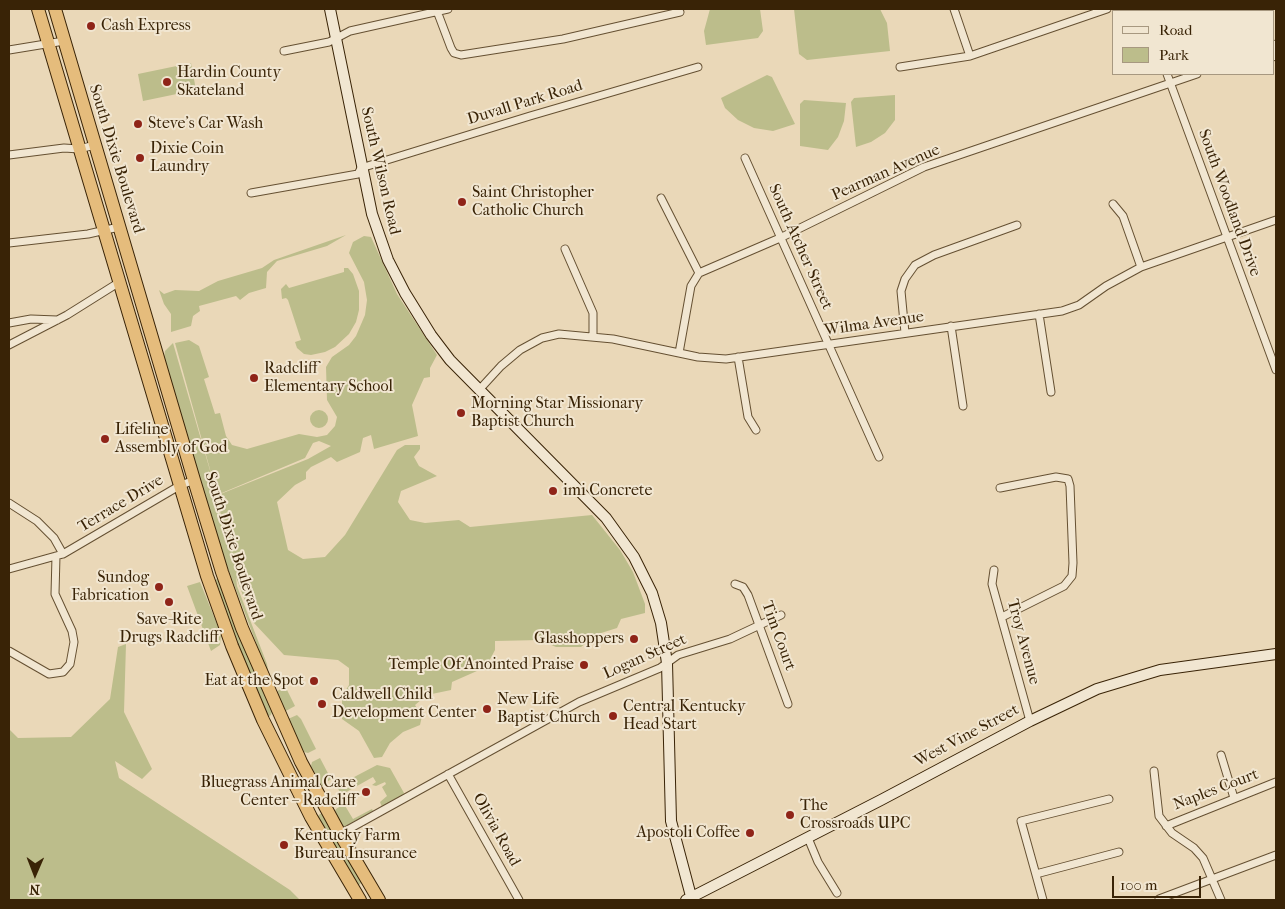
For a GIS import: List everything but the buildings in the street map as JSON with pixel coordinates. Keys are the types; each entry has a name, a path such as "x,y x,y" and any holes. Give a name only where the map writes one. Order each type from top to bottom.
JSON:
{"highway":[{"name":"South Dixie Boulevard","path":"38,9 206,576 232,646 263,720 312,817 360,900"},
{"name":"South Dixie Boulevard","path":"55,9 222,572 266,686 302,762 340,834 379,900"}],"main road":[{"name":"South Wilson Road","path":"330,9 361,168 376,231 398,281 440,348 479,390 589,500 625,543 652,592 661,623 667,663 671,820 690,899"},
{"name":"West Vine Street","path":"690,899 1030,720 1097,689 1132,677 1199,664 1276,654"}],"street":[{"path":"284,51 320,44 350,31 448,9"},
{"path":"954,9 970,56"},
{"path":"900,67 970,56 1107,9"},
{"path":"437,11 450,48 454,53 462,55 563,39 680,12"},
{"path":"9,50 64,41"},
{"name":"Duvall Park Road","path":"252,193 358,174 361,168 548,110 698,67"},
{"name":"South Woodland Drive","path":"1167,75 1276,370"},
{"name":"Pearman Avenue","path":"699,273 780,238 924,167 1194,75"},
{"path":"9,155 64,148 79,149 95,145"},
{"name":"South Atcher Street","path":"745,158 879,457"},
{"path":"660,198 699,273 690,286 679,352"},
{"path":"1113,204 1118,207 1123,216 1141,267"},
{"name":"Wilma Avenue","path":"479,390 513,355 542,338 568,333 707,358 738,357 1062,311 1079,305 1106,286 1141,267 1276,220"},
{"path":"905,333 901,291 905,279 915,265 934,255 1017,225"},
{"path":"9,243 103,231 119,226"},
{"path":"565,249 593,313 593,336"},
{"path":"9,345 57,320 117,280 133,273"},
{"path":"1039,314 1051,392"},
{"path":"9,323 31,319 57,320"},
{"path":"951,326 963,406"},
{"path":"738,357 748,417 756,430"},
{"path":"1000,488 1056,477 1068,478 1070,486 1073,563 1072,576 1064,586 1002,617"},
{"name":"Terrace Drive","path":"9,569 60,555 178,486 194,480"},
{"path":"9,503 45,528 60,555 54,581 55,594 72,631 74,642 70,664 63,672 49,674 9,651"},
{"name":"Troy Avenue","path":"994,570 992,584 1030,720"},
{"name":"Tim Court","path":"735,584 746,590 788,704"},
{"name":"Logan Street","path":"340,834 579,702 660,668 678,654 730,639 781,615"},
{"path":"1221,756 1234,798"},
{"path":"1154,771 1159,816 1166,826 1198,853 1221,900"},
{"name":"Olivia Road","path":"448,774 519,900"},
{"name":"Naples Court","path":"1166,826 1276,782"},
{"path":"1043,900 1021,821 1109,799"},
{"path":"808,838 818,862 837,893"},
{"path":"1036,874 1119,852"},
{"path":"1159,899 1276,855"}],"green space":[{"path":"710,9 760,9 763,31 758,38 706,45 704,31"},
{"path":"794,9 880,9 887,23 890,51 807,60 799,54"},
{"name":"Hardin County Skateland","path":"191,63 196,90 143,101 138,74"},
{"path":"767,75 772,77 795,124 773,131 754,128 738,120 725,108 721,98"},
{"path":"895,95 895,120 885,133 871,142 856,147 851,102 854,98"},
{"path":"804,100 846,103 844,121 838,137 828,150 800,146 800,104"},
{"path":"346,235 327,246 277,261 267,272 266,288 249,293 240,300 236,296 199,306 200,311 193,316 191,326 171,332 171,314 164,304 159,290 164,294 175,290 199,291 218,281 262,268 274,260"},
{"path":"364,236 371,237 397,294 437,355 430,368 430,377 424,378 412,405 418,436 374,449 371,435 363,438 360,452 337,462 331,457 311,467 306,472 306,479 295,485 277,502 288,550 303,559 325,557 345,535 397,450 405,445 420,445 420,449 414,457 419,466 437,476 401,491 398,502 410,520 425,523 459,520 470,527 592,515 620,550 633,572 645,604 645,613 621,619 617,628 598,634 581,647 556,647 540,640 495,641 495,650 486,667 452,682 451,690 427,695 415,705 422,716 420,725 403,732 390,743 382,757 374,758 359,731 342,719 342,696 349,685 349,668 338,660 284,655 253,622 236,577 237,586 267,664 268,670 266,669 224,558 164,358 165,351 173,343 216,491 175,343 189,340 199,346 209,377 204,379 215,414 220,413 226,436 232,445 247,449 299,434 317,437 327,435 335,426 337,417 327,400 326,367 332,357 349,345 356,336 365,315 367,300 364,282 349,253 353,242","holes":["319,441 331,446 308,459 218,495 223,533 217,495 305,458 313,443"]},
{"path":"344,268 348,268 353,274 359,291 359,310 356,322 349,334 335,347 325,352 311,355 304,354 297,348 295,342 301,340 288,300 286,298 282,299 281,289 286,284 289,288 344,272"},
{"path":"319,410 327,415 328,419 323,427 319,428 311,423 310,419 315,411"},
{"path":"219,579 273,711 270,716 265,714 213,581"},
{"path":"200,582 221,634 220,645 211,651 187,586"},
{"path":"126,644 124,712 152,769 142,779 115,761 119,778 290,890 300,900 9,900 9,729 18,738 71,737 110,699 118,647"},
{"path":"285,686 295,706 284,712 276,692"},
{"path":"297,715 301,719 316,749 308,753 304,752 288,719"},
{"path":"320,758 331,779 322,786 311,766 312,762"},
{"path":"377,765 390,768 404,793 403,796 382,807 380,802 387,796 382,787 386,784 385,782 376,786 372,785 376,782 373,777 341,795 337,786"},
{"path":"344,804 353,819 372,809 373,811 344,827 334,813 336,809"},
{"path":"322,814 362,882 359,885 357,885 317,817"}],"place":[{"name":"Cash Express","path":"91,26"},
{"name":"Hardin County Skateland","path":"167,82"},
{"name":"Steve's Car Wash","path":"138,124"},
{"name":"Dixie Coin Laundry","path":"140,158"},
{"name":"Saint Christopher Catholic Church","path":"462,202"},
{"name":"Radcliff Elementary School","path":"254,378"},
{"name":"Morning Star Missionary Baptist Church","path":"461,413"},
{"name":"Lifeline Assembly of God","path":"105,439"},
{"name":"imi Concrete","path":"553,491"},
{"name":"Sundog Fabrication","path":"159,587"},
{"name":"Save-Rite Drugs Radcliff","path":"169,602"},
{"name":"Glasshoppers","path":"634,639"},
{"name":"Temple Of Anointed Praise","path":"584,665"},
{"name":"Eat at the Spot","path":"314,681"},
{"name":"Caldwell Child Development Center","path":"322,704"},
{"name":"New Life Baptist Church","path":"487,709"},
{"name":"Central Kentucky Head Start","path":"613,716"},
{"name":"Bluegrass Animal Care Center – Radcliff","path":"366,792"},
{"name":"The Crossroads UPC","path":"790,815"},
{"name":"Apostoli Coffee","path":"750,833"},
{"name":"Kentucky Farm Bureau Insurance","path":"284,845"}]}
